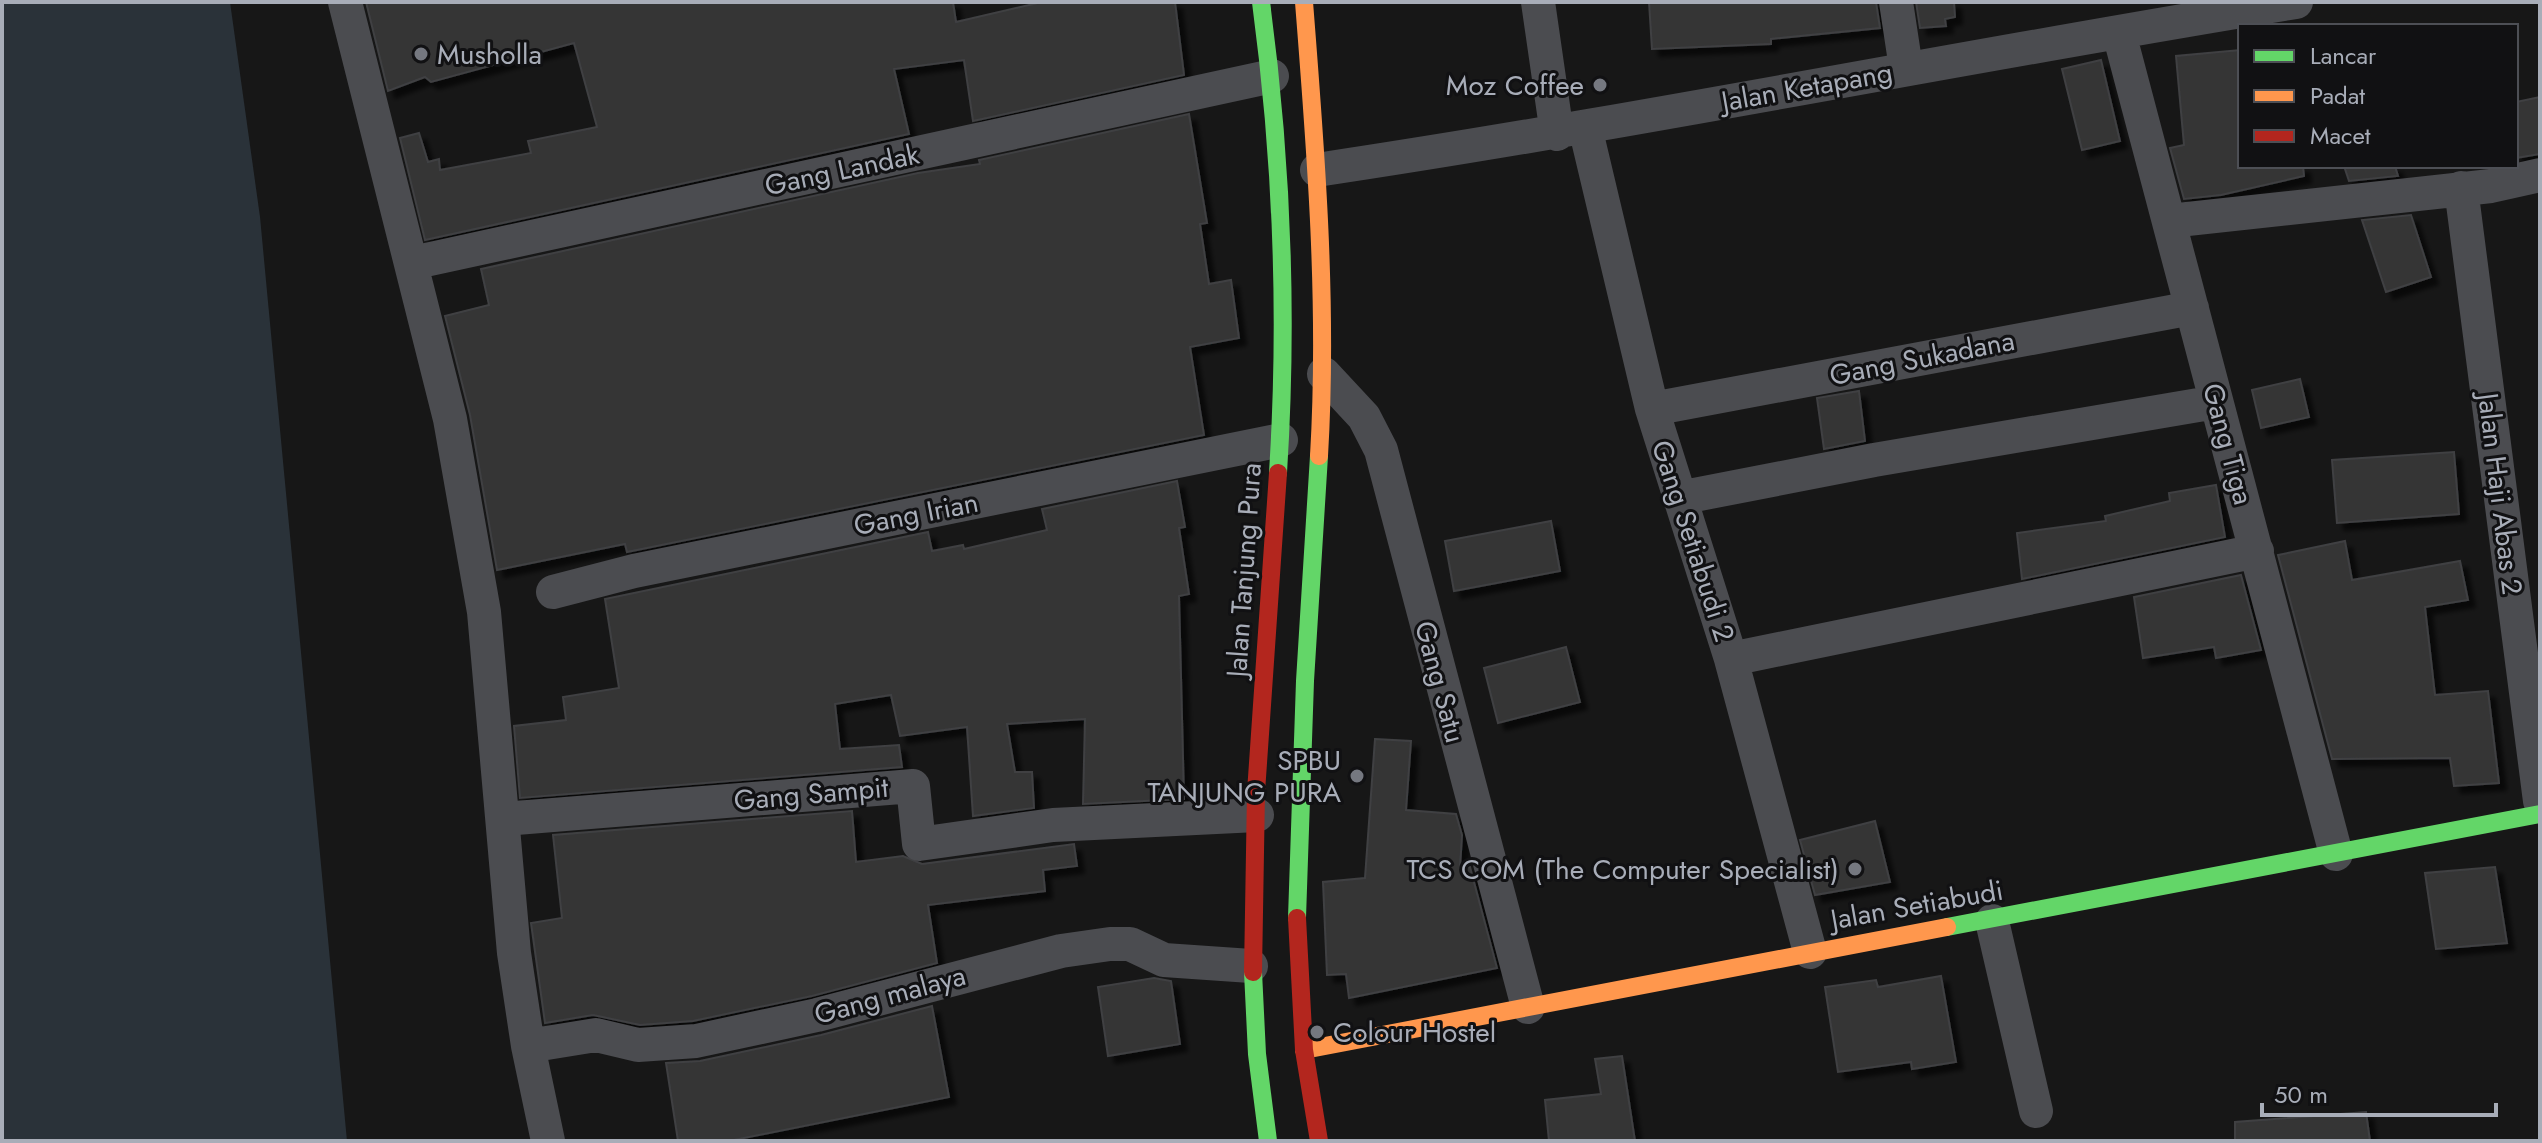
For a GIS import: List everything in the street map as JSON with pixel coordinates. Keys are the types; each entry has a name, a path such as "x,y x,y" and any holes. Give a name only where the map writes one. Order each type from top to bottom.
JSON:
{"main road":[{"name":"Jalan Tanjung Pura","path":"1261,2 1272,76 1283,260 1281,440 1257,815 1251,966 1256,1070 1268,1141"},
{"path":"1304,2 1317,170 1324,374 1305,677 1298,868 1304,1050 1319,1141"},
{"name":"Jalan Setiabudi","path":"1304,1050 2540,814"}],"street":[{"path":"345,2 450,419 484,612 514,953 528,1046 548,1141"},
{"name":"Gang Setiabudi 2","path":"1538,2 1571,131 1652,409 1731,659 1810,952"},
{"path":"1896,2 1906,68"},
{"name":"Jalan Ketapang","path":"1317,170 1571,131 1906,68 2119,33 2246,6 2296,2"},
{"name":"Gang Tiga","path":"2119,33 2336,854"},
{"name":"Gang Landak","path":"412,263 1272,76"},
{"path":"2169,221 2491,186 2540,175"},
{"name":"Jalan Haji Abas 2","path":"2461,188 2540,801"},
{"name":"Gang Sukadana","path":"1652,409 2192,308"},
{"name":"Gang Satu","path":"1324,374 1364,417 1381,450 1528,1007"},
{"path":"1679,498 1874,460 2216,402"},
{"name":"Gang Irian","path":"553,592 634,571 1281,440"},
{"path":"1731,659 2257,551"},
{"name":"Gang Sampit","path":"504,819 913,786 919,844 1053,825 1257,815"},
{"path":"1992,921 2036,1111"},
{"name":"Gang malaya","path":"528,1046 596,1035 638,1045 696,1041 817,1015 1061,951 1110,944 1130,944 1164,960 1251,966"}],"shaded area":[{"path":"2,2 230,2 260,217 347,1141 2,1141"}],"building":[{"path":"366,2 953,2 956,22 1042,2 1175,2 1184,75 973,121 964,60 894,69 909,134 425,240 400,138 419,133 428,162 439,159 440,170 531,153 528,141 597,127 574,43 431,82 425,77 388,91"},
{"path":"1649,2 1876,2 1880,28 1771,39 1771,44 1652,49"},
{"path":"1916,2 1954,2 1955,17 1945,19 1946,26 1920,28"},
{"path":"2238,50 2238,168 2303,168 2304,176 2221,195 2184,199 2170,148 2184,145 2176,56"},
{"path":"2101,60 2120,141 2082,150 2062,69"},
{"path":"2540,97 2540,154 2518,158 2518,102"},
{"path":"1189,114 1207,223 1200,224 1209,284 1231,280 1239,338 1190,347 1204,435 627,552 625,544 497,570 470,415 445,316 489,305 481,269 918,173 980,164 979,160"},
{"path":"2345,168 2396,168 2398,176 2349,181"},
{"path":"2411,215 2431,277 2386,292 2362,220"},
{"path":"2300,379 2309,417 2261,428 2252,390"},
{"path":"1859,391 1865,441 1824,449 1817,398"},
{"path":"2454,452 2459,514 2337,523 2332,460"},
{"path":"1177,481 1185,527 1179,528 1189,594 1179,596 1184,799 1083,804 1085,719 1007,724 1015,772 1032,772 1034,808 973,816 967,727 900,736 891,695 835,704 840,749 899,745 902,767 520,798 514,726 566,720 563,697 619,688 605,599 928,532 932,551 963,545 964,549 1047,530 1042,509"},
{"path":"2216,485 2225,537 2022,579 2017,533 2106,521 2105,516 2170,501 2169,493"},
{"path":"1551,521 1560,571 1454,591 1445,541"},
{"path":"2345,541 2352,580 2460,561 2468,600 2425,607 2435,695 2488,691 2499,783 2454,786 2450,758 2332,759 2278,555"},
{"path":"2241,575 2261,650 2216,658 2214,647 2143,658 2134,597"},
{"path":"1566,647 1580,702 1498,723 1484,668"},
{"path":"1375,739 1411,741 1406,810 1456,814 1462,835 1460,868 1470,867 1497,968 1349,998 1346,974 1327,975 1323,882 1365,878"},
{"path":"852,811 856,862 903,856 922,864 1074,844 1077,866 1043,870 1045,891 928,905 937,963 812,996 693,1021 640,1025 593,1015 545,1023 531,923 562,918 553,835"},
{"path":"1875,821 1890,882 1815,895 1800,840"},
{"path":"2495,867 2507,943 2436,949 2425,873"},
{"path":"1941,976 1956,1062 1912,1069 1911,1062 1838,1072 1825,987 1876,980 1878,987"},
{"path":"1154,978 1171,981 1180,1044 1108,1056 1098,987"},
{"path":"932,1006 949,1097 729,1141 678,1141 666,1063 700,1061 821,1035"},
{"path":"1622,1056 1635,1141 1549,1141 1545,1100 1601,1094 1595,1059"},
{"path":"2366,1112 2370,1141 2235,1141 2235,1122"}],"traffic: fast":[{"path":"1261,2 1274,120 1281,238 1283,355 1278,473"},
{"path":"1297,918 1305,681 1319,456"},
{"path":"1947,927 2540,814"},
{"path":"1253,972 1257,1054 1268,1141"}],"traffic: slow":[{"path":"1304,2 1321,286 1319,456"},
{"path":"1304,1050 1947,927"}],"traffic: jam":[{"path":"1253,972 1256,792 1278,473"},
{"path":"1297,918 1304,1050 1319,1141"}],"place":[{"name":"Musholla","path":"421,54"},
{"name":"Moz Coffee","path":"1600,85"},
{"name":"SPBU TANJUNG PURA","path":"1357,776"},
{"name":"TCS COM (The Computer Specialist)","path":"1855,869"},
{"name":"Colour Hostel","path":"1317,1032"}]}
